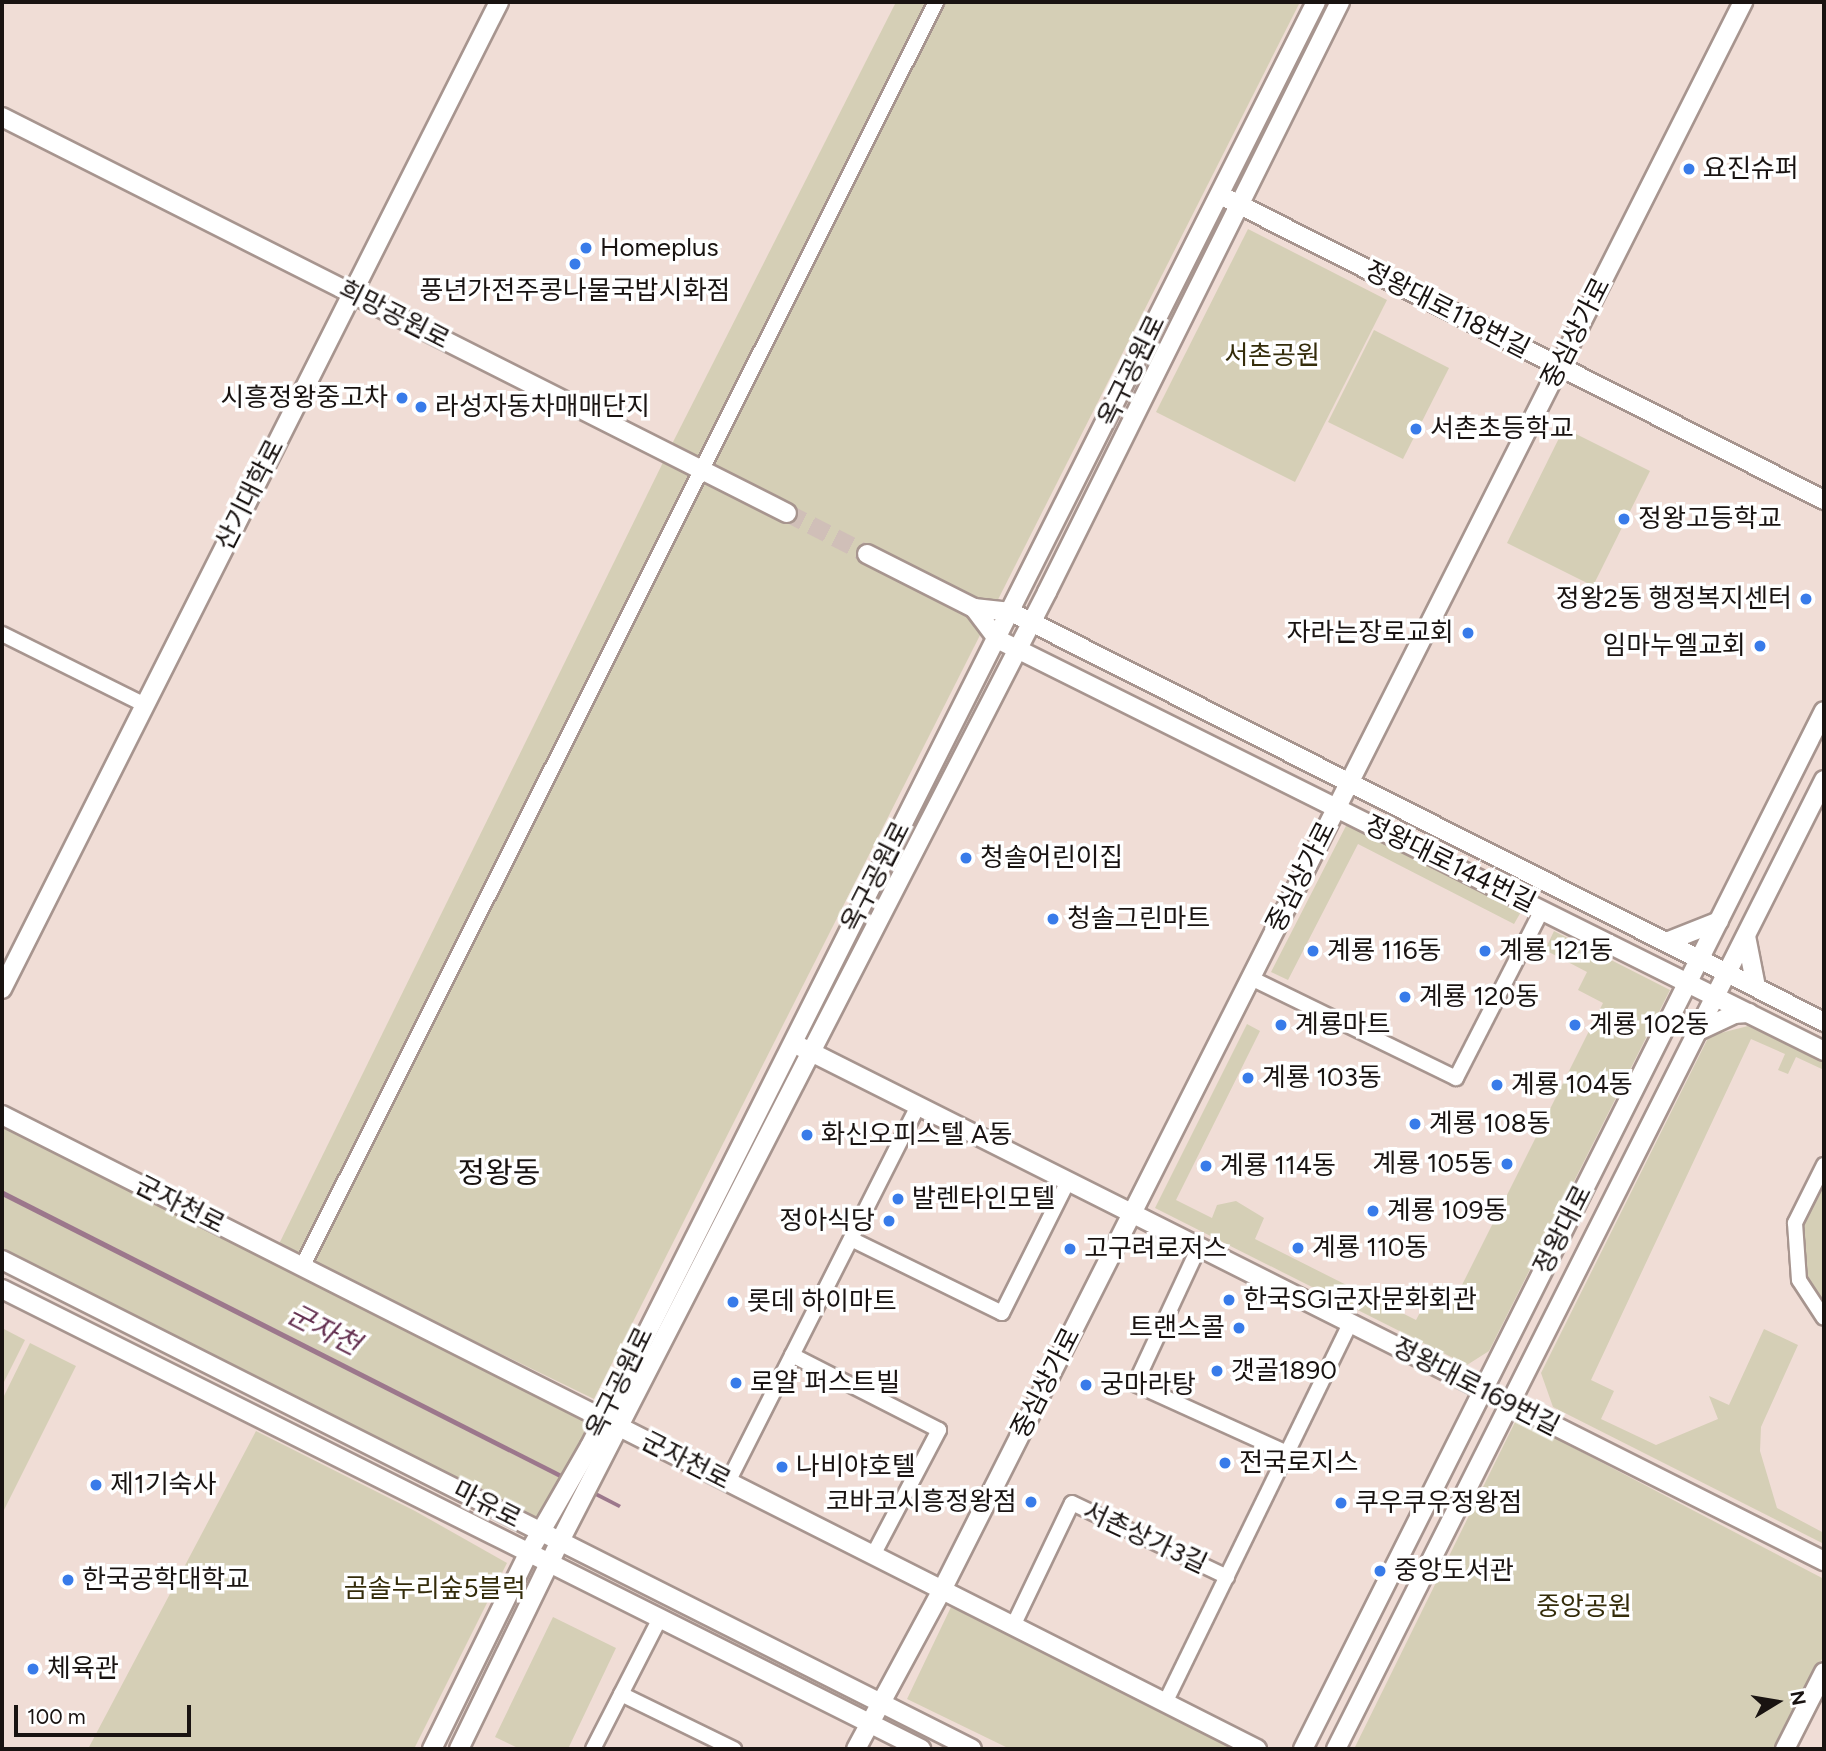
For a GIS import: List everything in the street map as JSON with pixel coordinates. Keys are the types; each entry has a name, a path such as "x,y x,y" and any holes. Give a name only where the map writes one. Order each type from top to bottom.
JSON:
{"street":[{"name":"산기대학로","path":"2,989 499,2"},
{"path":"302,1266 936,2"},
{"name":"옥구공원로","path":"432,1749 529,1552 590,1447 601,1418 1011,612 1316,2"},
{"name":"옥구공원로","path":"459,1749 560,1541 1031,622 1340,2"},
{"name":"중심상가로","path":"856,1749 883,1705 942,1590 1742,2"},
{"name":"희망공원로","path":"2,117 786,513"},
{"name":"정왕대로118번길","path":"1219,195 1824,500"},
{"path":"867,554 974,608 1011,612"},
{"path":"974,608 997,639"},
{"name":"정왕대로144번길","path":"1011,612 1824,1022"},
{"path":"2,634 145,705"},
{"name":"정왕대로144번길","path":"997,639 1824,1051"},
{"name":"정왕대로","path":"1303,1749 1824,711"},
{"name":"정왕대로","path":"1336,1749 1824,780"},
{"path":"1251,978 1456,1078 1542,910"},
{"path":"1666,942 1719,921"},
{"path":"1746,935 1756,987"},
{"path":"1698,1031 1734,1014 1749,1013"},
{"name":"정왕대로169번길","path":"792,1042 1824,1561"},
{"path":"728,1482 918,1106"},
{"name":"군자천로","path":"2,1115 1257,1749"},
{"path":"1824,1165 1795,1223 1798,1280 1824,1318"},
{"path":"851,1239 1003,1313 1068,1181"},
{"path":"1199,1247 1135,1384 1287,1452"},
{"name":"마유로","path":"2,1260 972,1749"},
{"name":"마유로","path":"2,1289 921,1749"},
{"name":"서촌상가3길","path":"1165,1703 1350,1323"},
{"path":"792,1355 939,1430 873,1555"},
{"name":"서촌상가3길","path":"1013,1626 1072,1503 1227,1577"},
{"path":"593,1749 660,1618"},
{"path":"1785,1749 1824,1672"},
{"path":"621,1695 734,1749"}],"green space":[{"path":"896,2 1300,2 594,1399 278,1246 674,440"},
{"name":"서촌공원","path":"1248,229 1387,300 1295,482 1156,412"},
{"path":"1374,330 1449,368 1403,459 1328,422"},
{"path":"1564,428 1650,471 1593,586 1507,543"},
{"path":"1349,820 1522,910 1514,924 1358,844 1288,980 1271,972"},
{"path":"1554,931 1670,990 1489,1351 1467,1365 1155,1208 1247,1024 1260,1031 1176,1200 1212,1218 1217,1205 1236,1201 1264,1218 1255,1239 1416,1320 1432,1290 1454,1301 1603,1003 1578,990 1587,972 1545,950"},
{"path":"1748,1026 1824,1062 1824,1070 1796,1057 1788,1074 1778,1070 1785,1054 1751,1039 1591,1380 1614,1391 1601,1419 1656,1445 1718,1419 1709,1396 1729,1405 1764,1329 1798,1345 1761,1427 1760,1451 1777,1508 1824,1533 1824,1544 1553,1407 1541,1373 1709,1036"},
{"path":"2,1115 601,1418 540,1531 2,1259"},
{"path":"1824,1186 1824,1307 1804,1277 1801,1227"},
{"path":"2,1328 25,1340 2,1386"},
{"path":"30,1343 76,1366 2,1514 2,1400"},
{"name":"중앙공원","path":"1517,1418 1824,1579 1824,1655 1777,1749 1354,1749"},
{"name":"곰솔누리숲5블럭","path":"256,1431 415,1511 507,1563 414,1749 88,1749"},
{"path":"951,1607 1242,1749 1010,1749 907,1699"},
{"path":"553,1617 616,1648 568,1749 520,1749 495,1737"}],"shaded area":[{"path":"2,1190 621,1505 619,1508 2,1196"}],"tunnel":[{"path":"787,513 867,554"}],"place":[{"name":"요진슈퍼","path":"1689,169"},
{"name":"Homeplus","path":"586,248"},
{"name":"풍년가전주콩나물국밥시화점","path":"575,264"},
{"name":"시흥정왕중고차","path":"402,398"},
{"name":"라성자동차매매단지","path":"421,407"},
{"name":"서촌초등학교","path":"1416,429"},
{"name":"정왕고등학교","path":"1624,519"},
{"name":"정왕2동 행정복지센터","path":"1806,599"},
{"name":"자라는장로교회","path":"1468,633"},
{"name":"임마누엘교회","path":"1760,646"},
{"name":"청솔어린이집","path":"966,858"},
{"name":"청솔그린마트","path":"1053,919"},
{"name":"계룡 116동","path":"1313,951"},
{"name":"계룡 121동","path":"1485,951"},
{"name":"계룡 120동","path":"1405,997"},
{"name":"계룡마트","path":"1281,1025"},
{"name":"계룡 102동","path":"1575,1025"},
{"name":"계룡 103동","path":"1248,1078"},
{"name":"계룡 104동","path":"1497,1085"},
{"name":"계룡 108동","path":"1415,1124"},
{"name":"화신오피스텔 A동","path":"807,1135"},
{"name":"계룡 105동","path":"1507,1164"},
{"name":"계룡 114동","path":"1206,1166"},
{"name":"발렌타인모텔","path":"898,1199"},
{"name":"계룡 109동","path":"1373,1211"},
{"name":"정아식당","path":"889,1221"},
{"name":"계룡 110동","path":"1298,1248"},
{"name":"고구려로저스","path":"1070,1249"},
{"name":"한국SGI군자문화회관","path":"1229,1300"},
{"name":"롯데 하이마트","path":"733,1302"},
{"name":"트랜스콜","path":"1239,1328"},
{"name":"갯골1890","path":"1217,1371"},
{"name":"로얄 퍼스트빌","path":"736,1383"},
{"name":"궁마라탕","path":"1086,1385"},
{"name":"전국로지스","path":"1225,1463"},
{"name":"나비야호텔","path":"782,1467"},
{"name":"제1기숙사","path":"96,1485"},
{"name":"코바코시흥정왕점","path":"1031,1502"},
{"name":"쿠우쿠우정왕점","path":"1341,1503"},
{"name":"중앙도서관","path":"1380,1571"},
{"name":"한국공학대학교","path":"68,1580"},
{"name":"체육관","path":"33,1669"}],"district":[{"name":"정왕동","path":"499,1173"}],"water label":[{"name":"군자천","path":"324,1329"}]}
